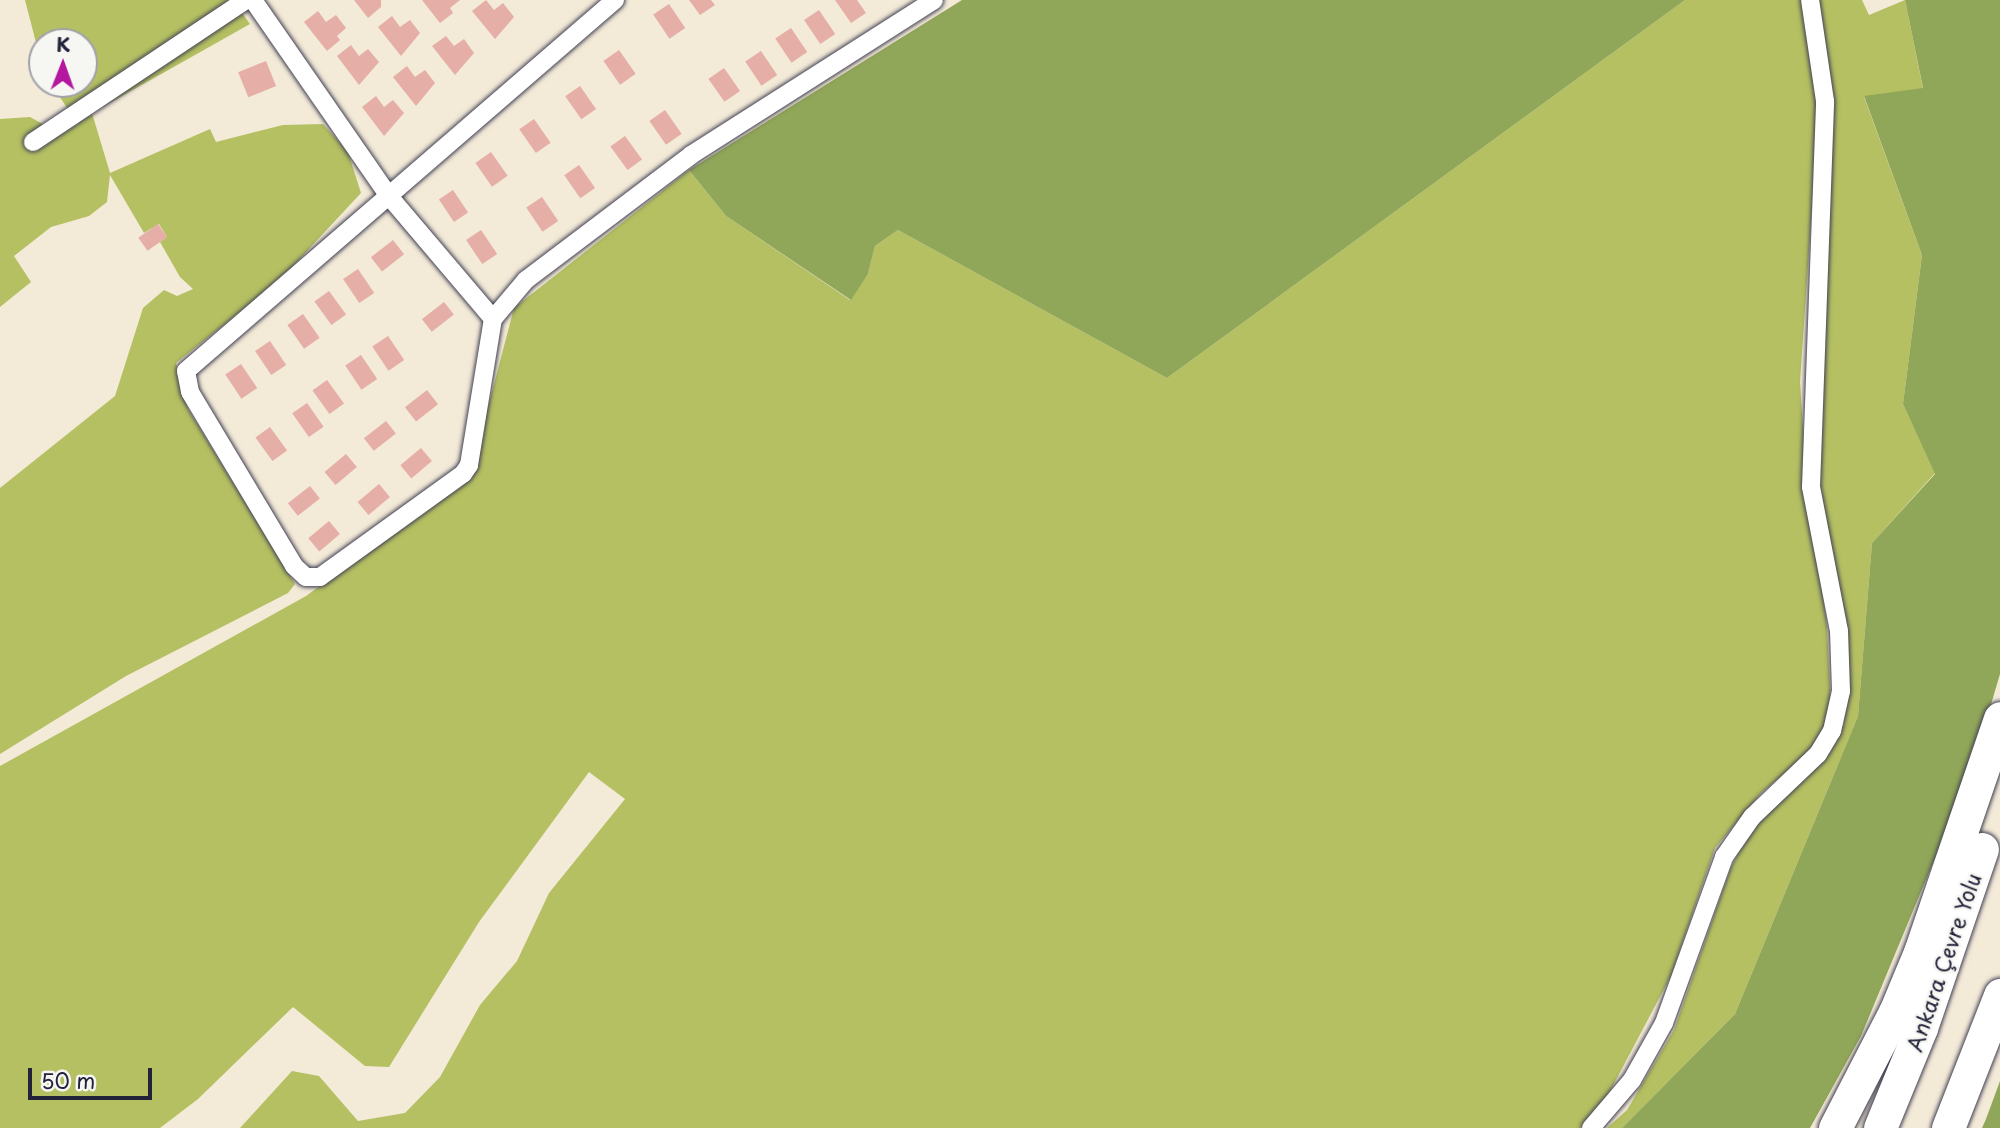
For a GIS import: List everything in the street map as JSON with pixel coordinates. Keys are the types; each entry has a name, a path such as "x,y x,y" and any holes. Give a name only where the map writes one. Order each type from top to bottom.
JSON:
{"highway":[{"path":"1835,1128 1884,1035 1920,952 2000,718"},
{"name":"Ankara Çevre Yolu","path":"1880,1128 1921,1028 2000,793"},
{"path":"1948,1128 2000,995"}],"street":[{"path":"33,142 246,0"},
{"path":"253,0 388,195 493,319"},
{"path":"615,0 186,371 190,391 299,573 320,577 463,474 469,465 493,319 526,280 691,155 934,0"},
{"path":"1591,1128 1632,1080 1664,1023 1724,857 1752,817 1818,754 1832,731 1841,691 1839,631 1811,487 1825,100 1810,0"}],"green space":[{"path":"25,0 233,0 250,24 92,113 110,173 210,129 216,142 283,125 323,124 348,152 361,193 281,279 176,363 188,409 295,584 288,593 126,676 0,754 0,488 115,396 143,308 164,290 177,296 193,289 180,277 160,242 167,237 159,224 144,233 110,175 107,202 89,216 51,227 14,256 31,282 0,307 0,119 30,117 59,133 78,124 60,98 98,98 98,28 32,28"},
{"path":"962,0 1685,0 1167,378 898,230 875,246 868,274 851,300 726,216 689,170"},
{"path":"1685,0 1801,0 1820,90 1800,382 1805,459 1827,626 1831,712 1813,750 1761,793 1715,848 1671,976 1600,1110 1580,1128 240,1128 292,1071 319,1076 358,1121 405,1113 440,1077 480,1005 517,961 549,893 625,799 589,772 479,922 389,1067 365,1066 293,1007 198,1099 160,1128 0,1128 0,766 306,596 470,476 514,308 689,170 726,216 850,300 868,274 875,246 898,230 1167,378"},
{"path":"1817,0 1862,0 1869,15 1905,0 1923,89 1864,97 1922,255 1903,404 1935,473 1872,543 1858,716 1735,1014 1622,1128 1607,1128 1627,1110 1674,1030 1730,870 1755,820 1819,764 1844,724 1847,641 1819,477 1832,102"},
{"path":"1905,0 2000,0 2000,674 1972,769 1861,1036 1810,1128 1622,1128 1735,1014 1858,716 1872,543 1935,474 1903,404 1922,255 1864,96 1923,88"},
{"path":"2000,1081 2000,1128 1982,1128 1986,1119"}],"building":[{"path":"354,0 381,0 381,7 368,18"},
{"path":"422,0 460,0 450,8 453,13 440,23"},
{"path":"486,0 494,10 503,3 514,17 495,39 472,11"},
{"path":"689,0 711,0 715,5 700,15"},
{"path":"835,0 857,0 866,13 851,23"},
{"path":"669,4 685,28 669,39 653,15"},
{"path":"819,10 835,34 820,44 804,20"},
{"path":"318,11 326,22 336,15 346,28 337,36 340,40 327,51 304,22"},
{"path":"392,16 400,27 410,20 420,33 401,56 378,27"},
{"path":"791,28 807,52 791,63 775,39"},
{"path":"446,36 454,46 464,39 474,53 455,75 432,46"},
{"path":"351,45 359,56 368,49 379,62 359,85 337,56"},
{"path":"619,50 636,74 620,85 603,61"},
{"path":"761,51 777,75 761,86 745,62"},
{"path":"266,61 276,86 248,97 238,72"},
{"path":"407,66 415,77 425,70 435,83 416,106 393,77"},
{"path":"724,68 740,91 724,102 708,79"},
{"path":"580,86 596,109 581,119 565,96"},
{"path":"376,96 384,107 393,100 404,113 384,136 362,107"},
{"path":"665,110 682,134 666,145 649,121"},
{"path":"534,119 551,143 536,153 519,129"},
{"path":"625,136 642,159 627,170 610,147"},
{"path":"491,152 508,176 492,187 475,163"},
{"path":"579,165 595,188 580,198 564,175"},
{"path":"453,190 468,212 454,222 439,200"},
{"path":"542,197 558,221 542,232 526,208"},
{"path":"158,224 167,237 148,251 138,238"},
{"path":"481,230 497,254 482,264 466,240"},
{"path":"393,240 404,254 382,271 371,257"},
{"path":"358,269 374,293 359,303 343,279"},
{"path":"329,291 346,314 331,325 314,302"},
{"path":"444,302 454,315 432,332 422,319"},
{"path":"303,314 320,338 304,349 287,325"},
{"path":"388,336 404,360 388,371 372,347"},
{"path":"270,341 286,365 271,375 255,351"},
{"path":"361,355 377,379 361,390 345,366"},
{"path":"241,364 257,388 241,399 225,375"},
{"path":"327,380 344,403 329,414 312,391"},
{"path":"427,390 438,404 416,421 405,407"},
{"path":"307,403 324,427 309,437 292,413"},
{"path":"386,421 396,434 374,451 364,438"},
{"path":"270,427 287,450 272,461 255,438"},
{"path":"421,448 432,461 411,478 400,465"},
{"path":"346,454 357,467 335,485 325,472"},
{"path":"379,484 390,497 368,515 358,502"},
{"path":"310,486 320,499 298,516 288,503"},
{"path":"329,521 340,534 319,551 308,538"}]}
